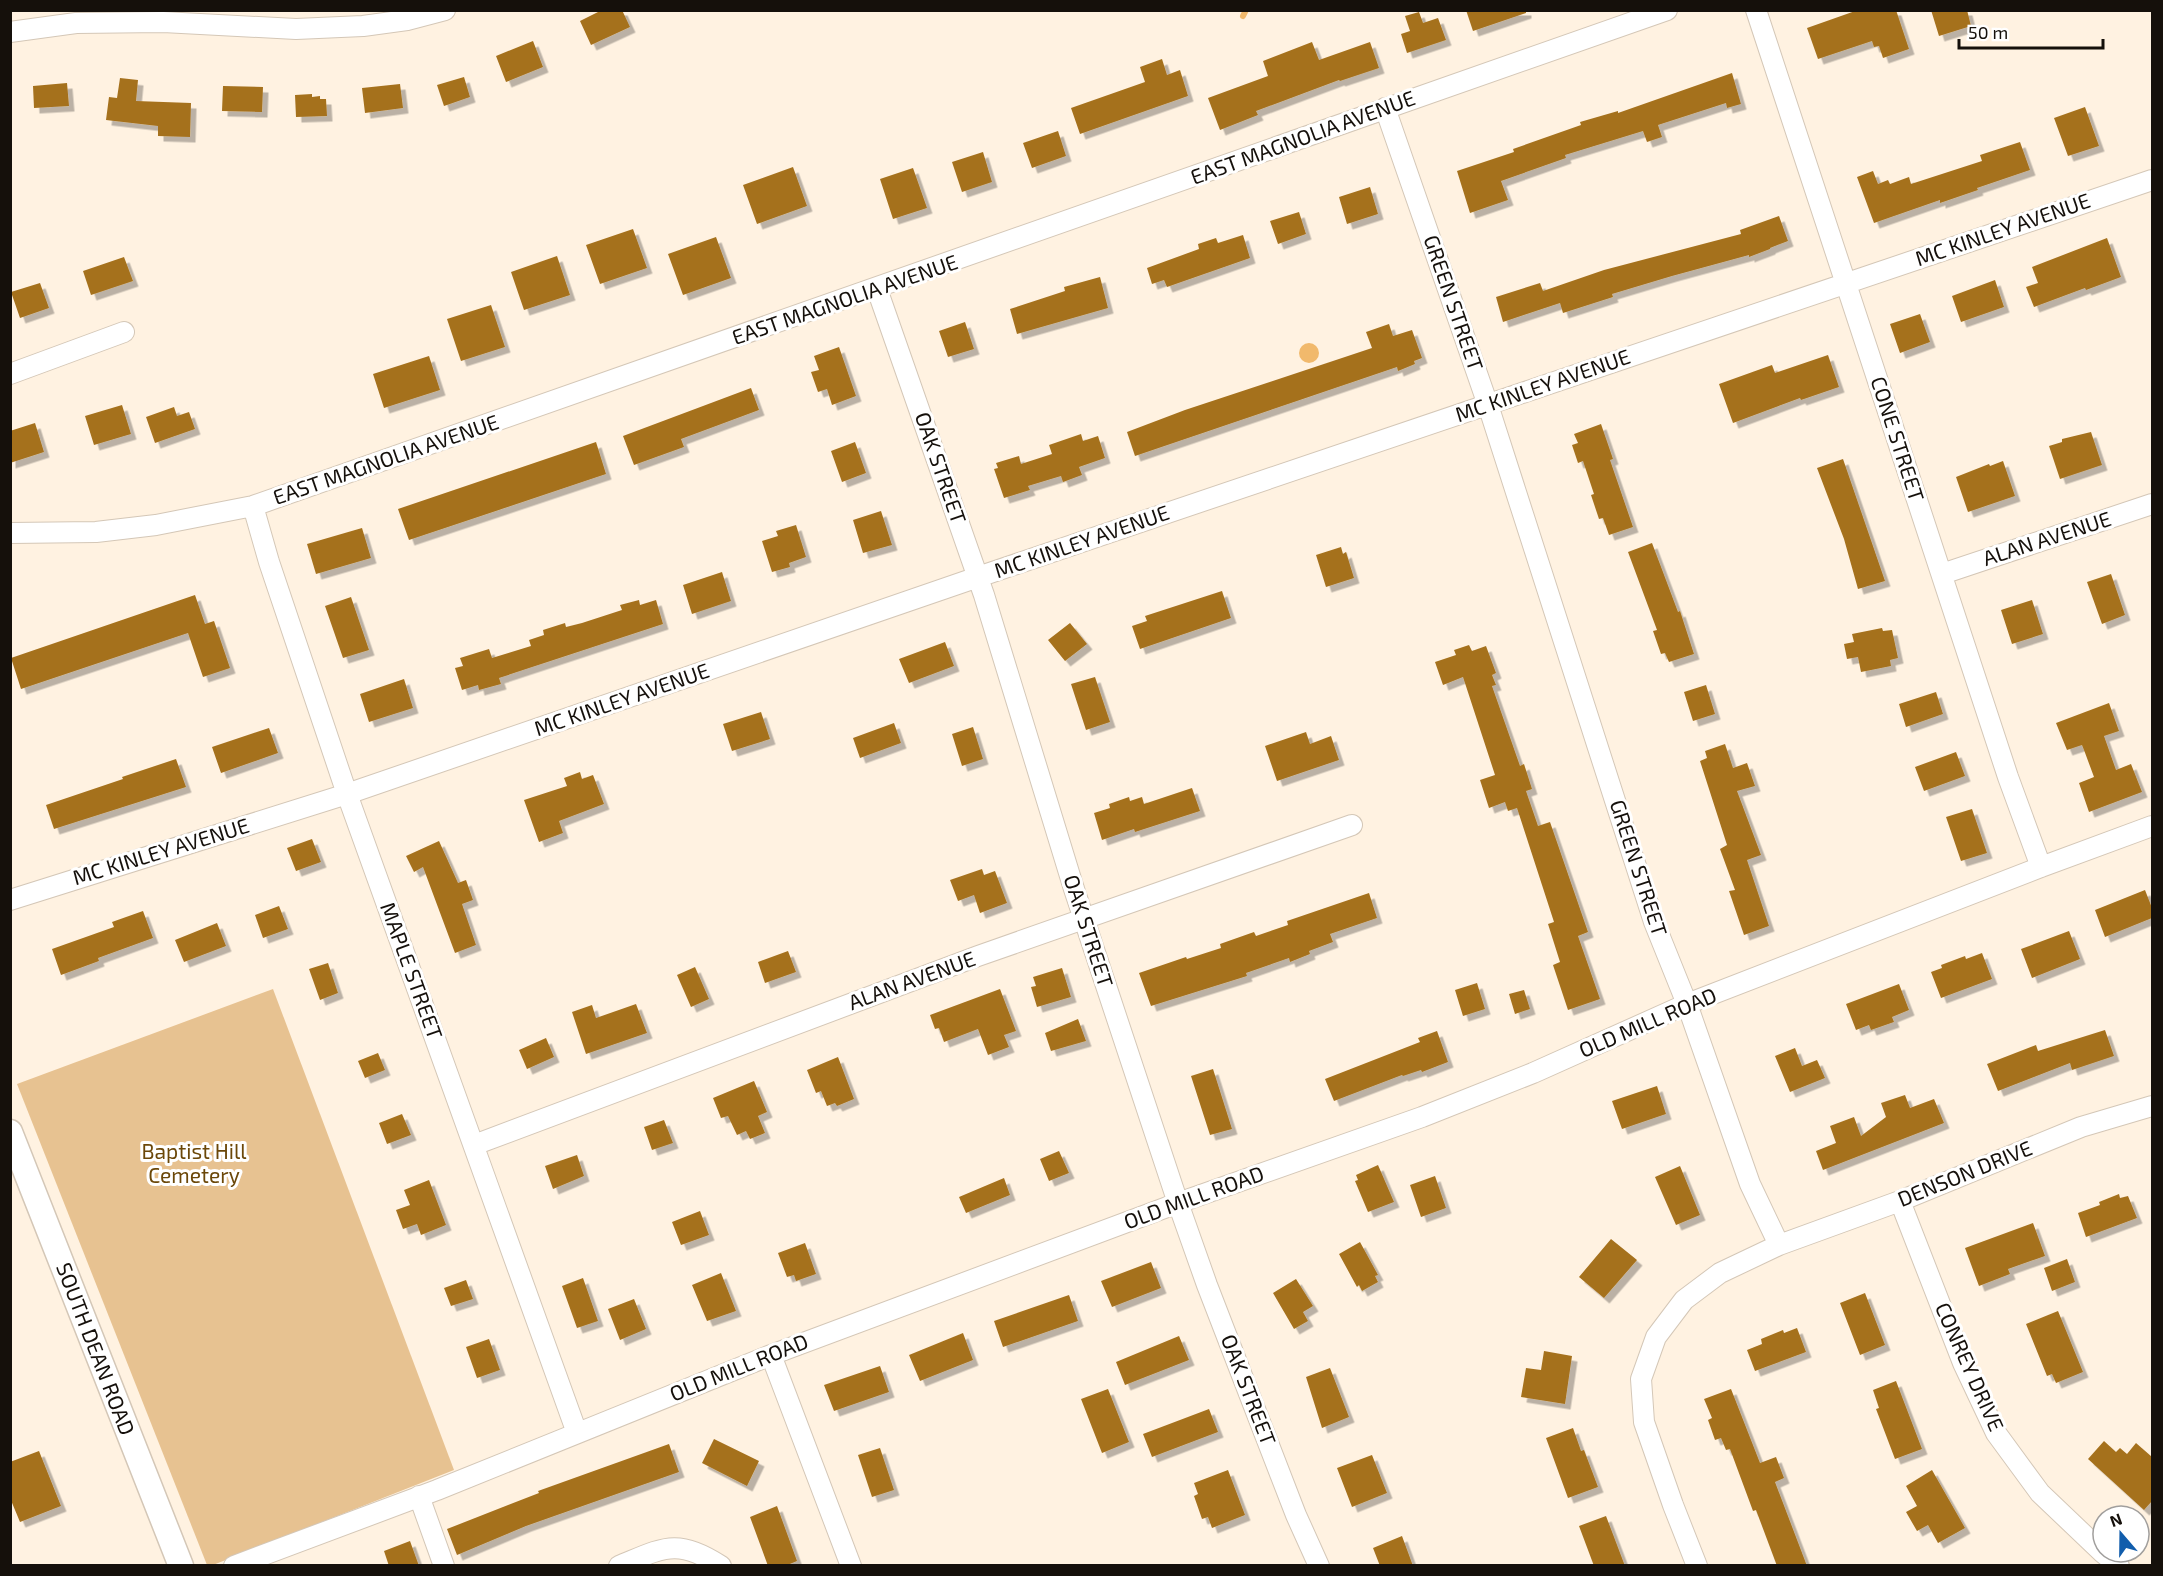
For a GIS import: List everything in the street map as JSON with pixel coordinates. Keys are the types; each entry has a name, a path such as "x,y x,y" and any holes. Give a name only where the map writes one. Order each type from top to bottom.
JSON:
{"street":[{"path":"10,32 76,23 163,22 296,29 363,26 407,20 445,10"},
{"name":"EAST MAGNOLIA AVENUE","path":"10,533 106,531 156,525 253,506 1667,10"},
{"name":"CONE STREET","path":"1756,10 2008,777 2041,867"},
{"name":"GREEN STREET","path":"1385,108 1488,405 1654,922 1687,1004 1750,1184 1779,1245"},
{"name":"MC KINLEY AVENUE","path":"10,900 347,794 978,577 2152,180"},
{"name":"OAK STREET","path":"877,289 978,577 1084,920 1178,1203 1207,1285 1296,1515 1319,1566"},
{"path":"10,374 124,332"},
{"name":"ALAN AVENUE","path":"1942,574 2152,504"},
{"name":"MAPLE STREET","path":"253,506 269,562 347,794 577,1434"},
{"name":"ALAN AVENUE","path":"474,1145 978,956 1352,825"},
{"name":"OLD MILL ROAD","path":"234,1566 577,1434 771,1355 1178,1203 1422,1117 1533,1073 1687,1004 2152,826"},
{"name":"DENSON DRIVE","path":"1779,1245 1900,1201 2080,1127 2152,1106"},
{"name":"SOUTH DEAN ROAD","path":"10,1132 15,1157 181,1566"},
{"name":"CONREY DRIVE","path":"1900,1201 1963,1363 1996,1433 2040,1493 2119,1566"},
{"path":"1696,1566 1644,1422 1641,1379 1656,1336 1684,1300 1720,1273 1779,1245"},
{"path":"771,1355 851,1566"},
{"path":"419,1496 444,1566"},
{"path":"619,1566 666,1547 683,1548 702,1553 721,1566"}],"green space":[{"name":"Baptist Hill Cemetery","path":"273,989 454,1470 213,1565 207,1565 17,1084"}],"shaded area":[{"path":"1305,343 1313,343 1319,349 1319,357 1313,363 1305,363 1299,357 1299,349"}],"building":[{"path":"602,10 622,10 630,27 591,45 580,21"},
{"path":"1466,10 1526,10 1526,13 1473,31"},
{"path":"1858,10 1896,10 1909,49 1883,58 1879,46 1874,47 1872,41 1818,59 1807,28"},
{"path":"1931,10 1967,10 1971,26 1939,36"},
{"path":"1419,12 1423,23 1438,18 1446,40 1407,53 1401,34 1410,31 1405,16"},
{"path":"533,41 543,67 506,82 496,56"},
{"path":"1312,42 1319,60 1370,42 1379,68 1339,80 1256,111 1258,115 1220,130 1208,98 1268,76 1263,61"},
{"path":"1162,59 1167,75 1180,70 1188,96 1080,134 1071,108 1145,82 1140,67"},
{"path":"1732,73 1741,104 1727,108 1726,103 1658,125 1662,137 1647,142 1643,131 1565,155 1566,158 1501,181 1508,200 1470,213 1457,171 1514,152 1513,149 1581,125 1580,122 1618,111 1618,113"},
{"path":"464,77 470,97 444,106 437,85"},
{"path":"120,78 138,80 136,101 191,103 190,137 158,136 158,126 106,120 109,97 117,98"},
{"path":"67,83 69,106 34,108 33,86"},
{"path":"400,84 403,108 365,113 362,88"},
{"path":"223,86 263,87 262,112 222,111"},
{"path":"312,94 312,97 320,96 320,99 326,99 327,116 296,117 295,95"},
{"path":"2085,107 2099,146 2068,156 2054,118"},
{"path":"1058,131 1066,156 1032,168 1023,143"},
{"path":"2020,142 2030,170 1940,203 1940,200 1874,223 1857,177 1873,171 1878,184 1888,180 1890,184 1909,177 1911,184 1982,161 1980,155"},
{"path":"983,152 992,182 962,192 952,162"},
{"path":"793,167 807,206 757,224 743,185"},
{"path":"913,168 927,208 893,219 880,179"},
{"path":"1370,187 1378,214 1347,224 1339,197"},
{"path":"1299,212 1306,234 1278,244 1270,221"},
{"path":"1779,216 1788,241 1770,249 1749,257 1749,255 1612,294 1613,297 1563,313 1560,303 1503,322 1496,297 1540,283 1543,291 1604,270 1741,234 1740,230"},
{"path":"633,229 647,268 600,284 586,245"},
{"path":"1243,235 1250,258 1167,287 1164,280 1152,284 1147,268 1199,249 1198,244 1216,238 1218,243"},
{"path":"716,237 731,278 683,295 668,254"},
{"path":"2107,238 2121,277 2034,307 2026,287 2038,283 2032,267"},
{"path":"557,256 570,295 524,310 511,272"},
{"path":"124,257 133,281 91,295 83,271"},
{"path":"1100,277 1108,308 1017,334 1010,309 1065,291 1064,287"},
{"path":"1995,280 2004,307 1961,322 1952,296"},
{"path":"40,283 49,308 20,318 11,292"},
{"path":"491,305 505,347 461,361 447,319"},
{"path":"1920,314 1930,342 1900,353 1890,324"},
{"path":"965,322 974,349 948,357 939,331"},
{"path":"1389,324 1393,336 1412,330 1422,358 1414,361 1415,364 1398,371 1397,367 1135,456 1127,432 1185,410 1372,348 1366,332"},
{"path":"839,347 856,396 832,405 827,389 818,392 811,372 819,370 814,356"},
{"path":"1828,355 1839,387 1801,400 1800,398 1733,423 1719,384 1772,365 1775,373"},
{"path":"429,356 440,390 384,408 373,374"},
{"path":"751,388 759,410 681,439 684,447 634,465 623,436"},
{"path":"122,405 131,434 94,445 85,416"},
{"path":"174,407 177,416 189,412 195,429 155,443 146,417"},
{"path":"35,423 44,452 10,463 10,431"},
{"path":"1601,424 1613,459 1610,460 1633,527 1609,535 1603,518 1599,519 1591,495 1594,494 1583,461 1578,463 1572,445 1578,443 1574,434"},
{"path":"2091,432 2102,465 2060,479 2049,446 2062,442 2062,439"},
{"path":"1081,434 1083,441 1098,436 1105,458 1079,467 1082,475 1063,482 1061,476 1028,486 1030,490 1004,498 994,469 998,468 996,463 1019,456 1021,464 1052,454 1049,445"},
{"path":"596,442 606,474 409,540 398,509"},
{"path":"855,442 866,473 842,482 831,451"},
{"path":"1843,459 1885,581 1858,589 1844,539 1817,468"},
{"path":"2003,461 2015,496 1968,512 1956,477"},
{"path":"881,511 892,545 863,553 853,520"},
{"path":"796,525 806,557 789,563 790,567 772,572 762,541 778,536 776,531"},
{"path":"362,528 371,558 316,574 307,544"},
{"path":"1652,543 1678,612 1680,611 1694,654 1669,662 1665,653 1661,654 1653,631 1657,630 1628,552"},
{"path":"1341,547 1343,554 1346,552 1354,578 1326,587 1316,555"},
{"path":"722,572 731,601 692,614 683,585"},
{"path":"2111,574 2125,615 2102,624 2087,582"},
{"path":"1222,591 1231,618 1140,649 1132,626 1147,621 1145,616"},
{"path":"195,595 205,624 214,621 230,668 203,677 188,633 21,689 11,658"},
{"path":"351,597 369,650 343,658 325,606"},
{"path":"639,600 640,605 656,600 663,624 499,678 501,684 479,690 478,685 462,690 455,668 463,666 460,658 489,649 492,658 531,646 529,640 544,635 543,630 565,623 566,627 582,623 622,610 620,605"},
{"path":"2032,600 2043,634 2012,644 2001,610"},
{"path":"1070,623 1087,644 1065,661 1048,640"},
{"path":"1882,628 1883,631 1892,630 1898,658 1890,660 1891,666 1861,672 1858,657 1847,659 1844,644 1854,642 1852,634"},
{"path":"945,642 954,666 909,683 899,659"},
{"path":"1469,645 1472,651 1486,646 1496,673 1492,675 1496,685 1492,686 1520,766 1524,764 1532,789 1526,791 1538,826 1550,822 1588,932 1578,936 1600,999 1568,1010 1553,965 1560,962 1548,924 1554,922 1517,808 1508,811 1505,802 1489,808 1480,780 1495,775 1463,677 1443,685 1435,662 1456,655 1454,650"},
{"path":"1095,677 1110,722 1086,730 1071,684"},
{"path":"404,679 413,708 369,722 360,694"},
{"path":"1706,685 1715,714 1693,721 1684,692"},
{"path":"1936,692 1943,714 1906,727 1899,704"},
{"path":"2109,703 2119,731 2104,736 2116,770 2131,764 2142,792 2089,812 2079,783 2094,777 2084,750 2082,745 2067,750 2056,723"},
{"path":"761,712 770,739 732,751 723,724"},
{"path":"894,723 901,743 860,758 853,738"},
{"path":"973,727 983,759 962,766 952,734"},
{"path":"269,728 278,753 221,773 212,747"},
{"path":"1306,732 1310,744 1331,736 1339,760 1277,781 1265,746"},
{"path":"1725,744 1733,768 1747,763 1755,786 1737,791 1761,855 1747,860 1769,926 1744,935 1729,891 1735,890 1720,849 1727,845 1700,761 1707,758 1705,751"},
{"path":"1956,752 1965,776 1924,791 1915,767"},
{"path":"176,759 186,787 54,829 46,805"},
{"path":"580,772 582,779 593,775 604,804 559,821 563,833 539,842 524,800 567,786 564,778"},
{"path":"1192,788 1200,811 1102,840 1094,813 1110,808 1109,804 1129,797 1130,801 1142,797 1144,804"},
{"path":"1972,809 1987,853 1961,861 1946,817"},
{"path":"312,839 321,862 296,871 287,848"},
{"path":"439,841 458,883 466,880 473,900 462,904 476,945 455,953 423,867 414,872 406,856"},
{"path":"982,869 984,875 995,871 1007,903 980,913 974,895 958,901 950,880"},
{"path":"2145,890 2152,908 2152,918 2105,937 2095,910"},
{"path":"1369,893 1377,918 1330,934 1333,942 1309,951 1310,954 1290,962 1289,958 1246,973 1247,976 1151,1006 1139,973 1221,948 1220,944 1254,932 1256,936 1288,925 1287,921"},
{"path":"279,906 288,929 263,938 255,915"},
{"path":"143,911 153,938 98,958 99,961 61,975 52,949 114,927 112,922"},
{"path":"217,923 226,946 184,962 175,940"},
{"path":"2069,931 2080,959 2032,978 2021,949"},
{"path":"788,951 796,972 765,983 758,962"},
{"path":"1982,953 1992,979 1941,998 1931,972 1942,968 1941,965 1965,956 1966,959"},
{"path":"328,963 338,993 320,1000 309,969"},
{"path":"695,967 709,999 691,1007 677,975"},
{"path":"1062,968 1071,997 1037,1007 1031,987 1036,986 1033,977"},
{"path":"1477,983 1485,1009 1463,1016 1455,990"},
{"path":"1899,984 1909,1010 1892,1017 1894,1022 1871,1030 1869,1025 1856,1030 1846,1004"},
{"path":"1000,989 1016,1031 1004,1035 1009,1047 988,1055 978,1029 944,1042 939,1028 935,1029 930,1015"},
{"path":"1524,990 1530,1009 1515,1014 1509,994"},
{"path":"636,1004 647,1033 586,1054 572,1012 592,1005 596,1018"},
{"path":"1078,1019 1086,1041 1051,1051 1045,1033"},
{"path":"2105,1030 2114,1056 2072,1070 2070,1063 1998,1091 1987,1064 2036,1045 2038,1051"},
{"path":"1437,1031 1448,1062 1422,1072 1421,1070 1402,1075 1334,1101 1325,1079 1420,1042 1418,1038"},
{"path":"546,1038 554,1057 527,1069 519,1050"},
{"path":"1795,1048 1802,1066 1817,1060 1825,1078 1790,1092 1775,1056"},
{"path":"378,1053 385,1070 365,1078 358,1061"},
{"path":"838,1057 854,1099 837,1106 835,1103 827,1106 821,1091 816,1093 807,1070"},
{"path":"1213,1069 1232,1129 1210,1135 1191,1076"},
{"path":"754,1081 767,1112 758,1116 765,1133 750,1139 746,1131 737,1135 728,1116 721,1118 713,1098"},
{"path":"1657,1086 1666,1114 1622,1129 1612,1101"},
{"path":"1905,1095 1910,1108 1934,1099 1944,1123 1823,1170 1816,1151 1836,1143 1830,1126 1854,1117 1861,1136 1886,1117 1881,1103"},
{"path":"402,1114 411,1135 387,1144 379,1123"},
{"path":"664,1120 673,1143 652,1150 644,1127"},
{"path":"1059,1151 1069,1173 1049,1181 1040,1159"},
{"path":"577,1155 584,1176 553,1189 545,1166"},
{"path":"1378,1165 1394,1202 1368,1212 1355,1181 1358,1180 1356,1175"},
{"path":"1680,1166 1700,1215 1676,1225 1655,1177"},
{"path":"1435,1176 1446,1208 1421,1217 1410,1185"},
{"path":"1004,1178 1010,1195 966,1213 959,1197"},
{"path":"429,1180 446,1225 421,1235 417,1224 403,1229 396,1210 410,1205 404,1190"},
{"path":"2119,1194 2120,1198 2128,1196 2137,1218 2086,1237 2078,1213 2100,1205 2099,1202"},
{"path":"700,1211 709,1235 681,1245 672,1222"},
{"path":"2033,1223 2045,1256 2008,1269 2010,1274 1979,1286 1965,1248"},
{"path":"1611,1239 1637,1260 1604,1298 1579,1277"},
{"path":"1360,1242 1378,1275 1375,1276 1378,1282 1362,1291 1359,1285 1357,1287 1339,1254"},
{"path":"805,1243 816,1274 796,1281 794,1275 787,1277 778,1253"},
{"path":"2067,1259 2075,1282 2052,1291 2044,1268"},
{"path":"1151,1262 1161,1288 1112,1307 1101,1281"},
{"path":"721,1273 736,1311 707,1321 692,1285"},
{"path":"583,1278 598,1321 577,1328 562,1286"},
{"path":"1296,1279 1313,1306 1303,1312 1308,1321 1294,1329 1273,1293"},
{"path":"466,1280 473,1299 451,1306 444,1288"},
{"path":"1865,1293 1885,1345 1860,1355 1840,1303"},
{"path":"1069,1295 1078,1321 1003,1347 994,1321"},
{"path":"634,1299 646,1329 620,1340 608,1309"},
{"path":"2058,1311 2083,1372 2056,1383 2052,1374 2047,1376 2026,1324"},
{"path":"1797,1328 1806,1352 1755,1371 1747,1350 1762,1344 1761,1339 1783,1330 1784,1333"},
{"path":"963,1333 973,1360 920,1381 909,1355"},
{"path":"1179,1336 1189,1360 1125,1385 1116,1362"},
{"path":"489,1339 500,1370 477,1378 466,1347"},
{"path":"1544,1351 1572,1356 1565,1404 1521,1397 1526,1368 1541,1370"},
{"path":"880,1366 889,1392 834,1411 824,1385"},
{"path":"1330,1368 1349,1417 1322,1428 1306,1377"},
{"path":"1896,1381 1922,1449 1895,1459 1876,1409 1879,1408 1873,1390"},
{"path":"1108,1389 1129,1442 1102,1453 1081,1399"},
{"path":"1731,1389 1760,1463 1776,1457 1784,1478 1775,1482 1807,1566 1777,1566 1730,1449 1726,1450 1721,1438 1715,1440 1708,1420 1712,1418 1704,1399"},
{"path":"1209,1409 1218,1432 1152,1457 1143,1434"},
{"path":"1573,1428 1598,1487 1568,1498 1546,1438"},
{"path":"714,1439 759,1461 747,1486 702,1463"},
{"path":"2104,1441 2116,1452 2120,1448 2127,1454 2136,1443 2152,1457 2152,1501 2149,1504 2137,1504 2088,1459"},
{"path":"669,1444 679,1472 526,1526 457,1555 447,1529 539,1493 538,1491"},
{"path":"880,1448 894,1490 872,1497 858,1455"},
{"path":"39,1451 61,1506 20,1522 10,1498 10,1462"},
{"path":"1372,1455 1387,1493 1352,1507 1337,1468"},
{"path":"1228,1470 1245,1515 1212,1528 1208,1517 1202,1519 1194,1496 1198,1494 1194,1483"},
{"path":"1932,1470 1965,1528 1938,1543 1928,1525 1917,1531 1906,1512 1917,1506 1906,1486"},
{"path":"777,1506 797,1561 785,1566 768,1566 750,1517"},
{"path":"1606,1516 1625,1566 1594,1566 1579,1526"},
{"path":"1402,1536 1413,1566 1380,1566 1373,1548"},
{"path":"410,1541 419,1566 389,1566 384,1551"}],"waterway":[{"path":"1243,16 1246,10"}]}
